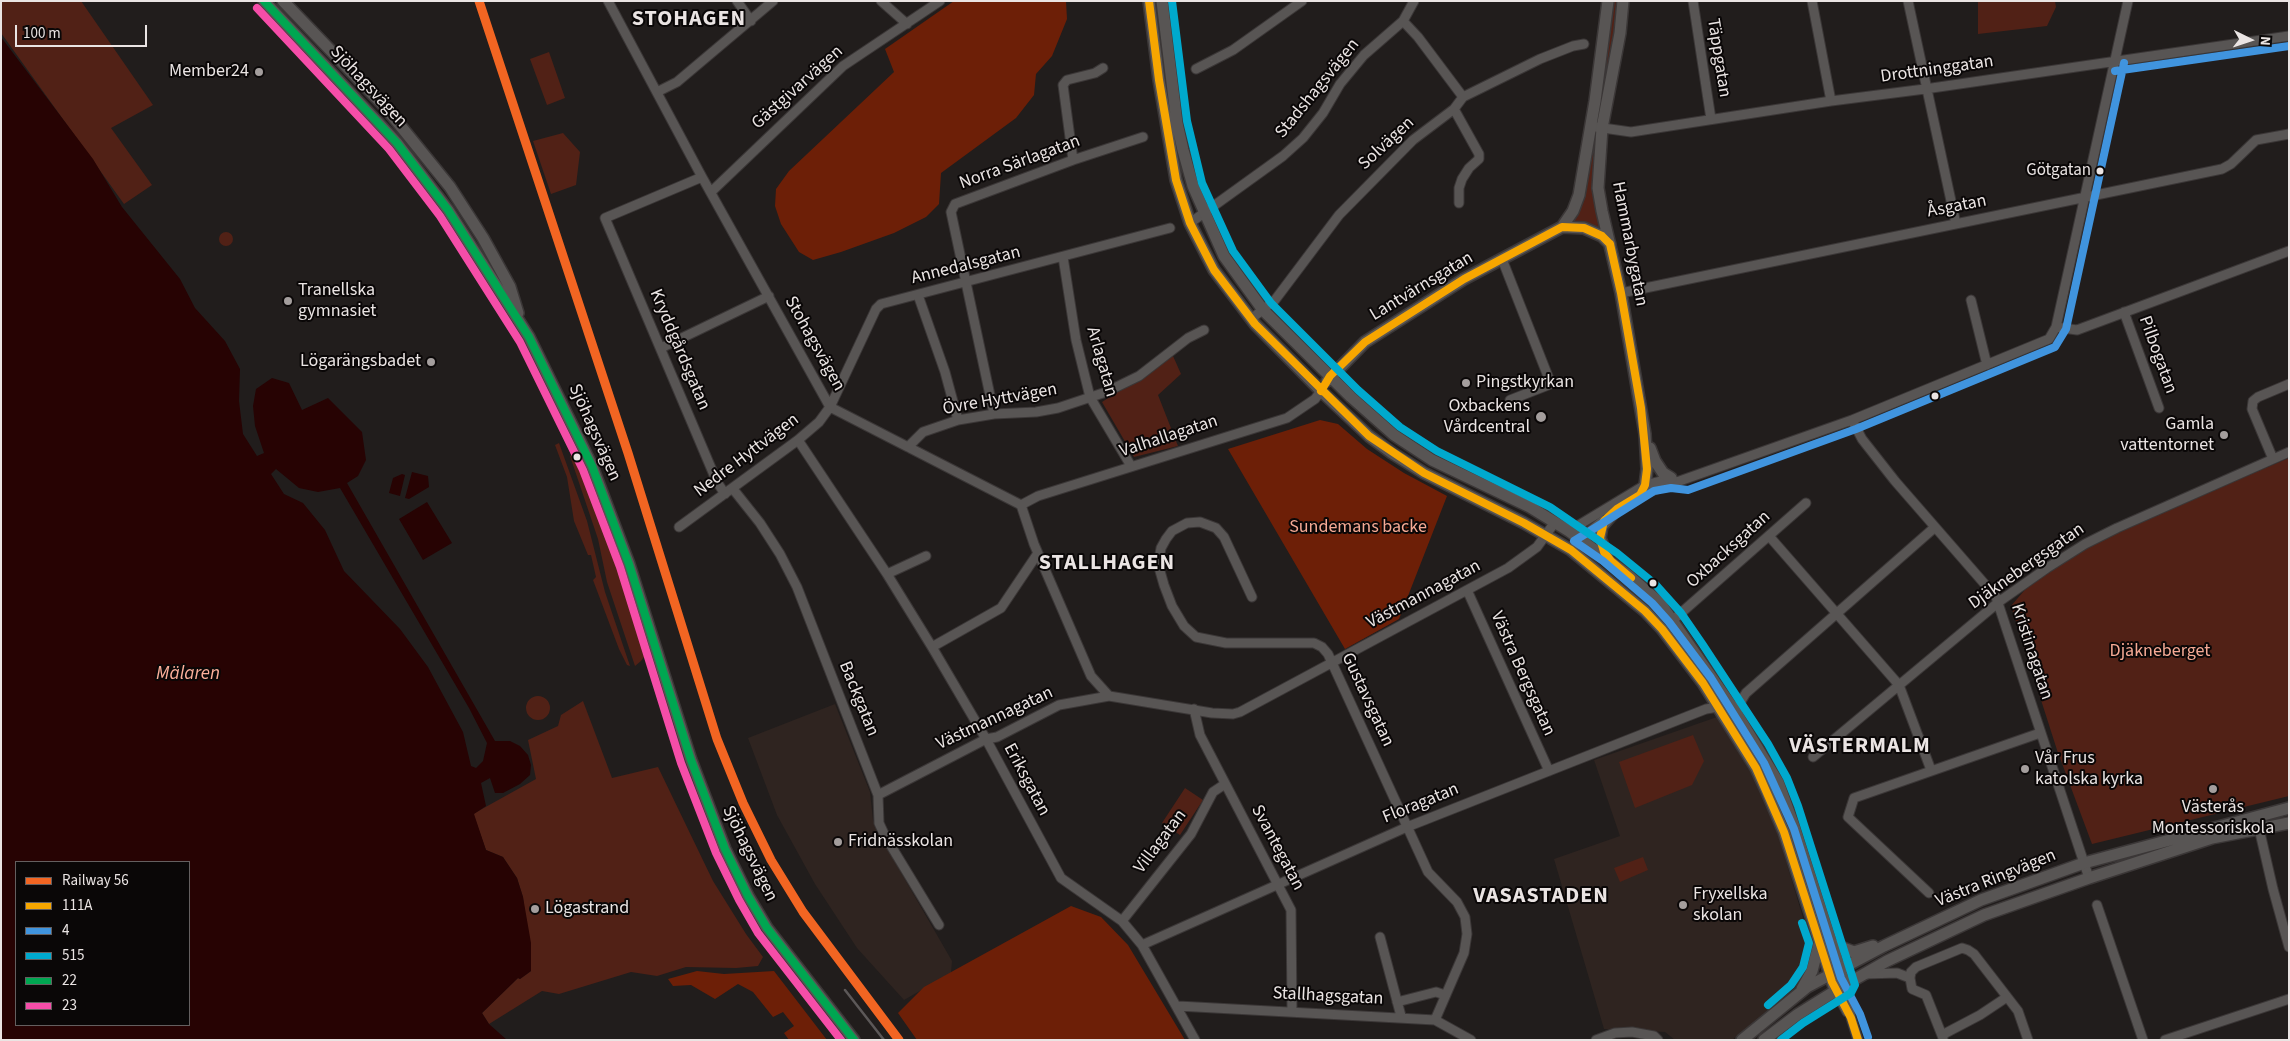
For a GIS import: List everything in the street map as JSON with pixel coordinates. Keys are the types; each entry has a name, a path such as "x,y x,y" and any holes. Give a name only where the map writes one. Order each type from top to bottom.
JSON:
{"main road":[{"name":"Sjöhagsvägen","path":"264,1 397,143 448,210 523,327 556,388 592,466 628,564 694,768 725,849 748,896 767,928 854,1040"},
{"name":"Sjöhagsvägen","path":"283,1 386,108 450,186 483,238 510,287 523,327"},
{"path":"1149,1 1176,180 1190,223 1214,270 1251,319 1321,391 1369,436 1424,473 1571,550 1645,611 1674,645 1718,707 1756,768 1776,812 1819,942 1836,980"},
{"path":"1162,1 1177,122 1193,186 1224,256 1264,310 1378,421 1412,448 1462,476 1530,507 1569,531 1611,561 1649,592 1673,620 1737,714 1778,782 1792,818 1832,944 1836,980"},
{"name":"Hammarbygatan","path":"1608,1 1597,127 1598,188 1621,293 1645,434 1648,455 1642,490"},
{"name":"Hammarbygatan","path":"1562,227 1573,211 1579,195 1620,33 1623,1"},
{"path":"344,64 359,91 393,131 397,143 408,146 430,161"},
{"path":"1562,227 1584,228 1602,236 1610,244"},
{"name":"Lantvärnsgatan","path":"1321,391 1330,376 1365,342 1464,280 1562,227"},
{"name":"Hammarbygatan","path":"1645,434 1655,461 1663,473 1671,478"},
{"path":"1571,550 1580,539 1642,490"},
{"path":"1604,521 1600,538 1604,552 1611,561"},
{"path":"1561,544 1569,531"},
{"name":"Västra Ringvägen","path":"1836,980 1884,946 1981,900 2084,863 2289,808"},
{"name":"Västra Ringvägen","path":"1742,1040 1799,992 1836,980 1866,974 1952,929 1984,915 2212,838 2289,823"},
{"path":"1799,992 1812,971 1819,942"},
{"path":"1832,944 1846,951 1854,952 1878,944 1884,946"},
{"path":"1764,1040 1784,1024 1783,1019 1836,980"}],"street":[{"name":"Stohagsvägen","path":"608,1 702,177 830,407 1021,505"},
{"path":"737,1 751,21"},
{"path":"657,92 677,82 773,1"},
{"path":"881,1 907,24"},
{"name":"Gästgivarvägen","path":"711,192 843,66 940,1"},
{"path":"1196,69 1233,50 1302,1"},
{"name":"Stadshagsvägen","path":"1190,223 1293,148 1323,113 1340,84 1364,55 1403,21 1414,1"},
{"name":"Täppgatan","path":"1693,1 1711,119"},
{"path":"1812,1 1831,101"},
{"path":"1908,1 1956,224"},
{"path":"1642,490 1685,481 1852,420 2049,339 2056,327 2128,1"},
{"path":"1403,21 1418,37 1463,97"},
{"name":"Drottninggatan","path":"1597,127 1631,132 1831,101 2289,36"},
{"name":"Solvägen","path":"1251,319 1275,300 1339,215 1352,201 1413,140 1454,109 1463,97 1540,59 1573,46 1584,44"},
{"path":"1073,160 1063,85 1067,80 1095,73 1103,68"},
{"path":"1454,109 1479,154 1479,159 1469,168 1462,179 1459,188 1459,203"},
{"name":"Åsgatan","path":"1621,293 2222,169 2231,164 2256,140 2289,134"},
{"name":"Norra Särlagatan","path":"994,414 951,212 955,204 1073,160 1143,137"},
{"name":"Kryddgårdsgatan","path":"702,177 605,218 717,482 724,494"},
{"name":"Annedalsgatan","path":"830,407 876,309 887,302 918,295 966,280 982,279 1170,228"},
{"path":"2056,327 2077,330 2289,250"},
{"name":"Arlagatan","path":"1063,257 1076,340 1090,397 1131,466"},
{"path":"1502,259 1551,384 1510,400"},
{"path":"918,295 958,420"},
{"path":"661,348 769,296"},
{"path":"1971,300 1987,365"},
{"name":"Pilbogatan","path":"2124,312 2159,408"},
{"name":"Övre Hyttvägen","path":"908,447 923,432 958,420 994,414 1036,412 1058,408 1123,385 1139,376 1188,338 1204,330"},
{"path":"2273,459 2252,409 2253,401 2258,396 2289,384"},
{"name":"Valhallagatan","path":"1021,505 1038,496 1287,418 1316,399 1321,391"},
{"name":"Nedre Hyttvägen","path":"680,527 798,440 819,422 830,407"},
{"name":"Kristinagatan","path":"1852,420 1862,439 1934,528 1996,597 2089,878"},
{"name":"Eriksgatan","path":"798,440 887,574 932,647 986,739 1061,878 1122,921 1142,945 1178,1006 1195,1040"},
{"name":"Djäknebergsgatan","path":"1813,757 1997,603 2085,544 2169,504 2289,452"},
{"path":"1569,531 1642,490 1671,478 1685,481"},
{"name":"Backgatan","path":"733,488 760,523 780,554 797,587 878,795 879,823 939,925"},
{"name":"Oxbacksgatan","path":"1673,620 1806,503"},
{"path":"1021,505 1038,554 1091,676 1108,696"},
{"name":"Gustavsgatan","path":"1252,597 1224,537 1216,528 1200,522 1187,523 1172,531 1166,539 1161,548 1160,560 1160,571 1164,585 1172,606 1184,626 1196,636 1226,643 1314,642 1322,647 1333,663 1428,872 1457,902 1465,917 1467,934 1464,953 1435,1020"},
{"name":"Västmannagatan","path":"878,795 986,739 998,737 1059,705 1108,696 1223,714 1240,712 1508,568 1537,547 1555,522"},
{"path":"1737,714 1738,706 1746,693 1934,528"},
{"path":"1770,536 1899,685 1931,770"},
{"path":"932,647 1001,608 1038,554"},
{"path":"887,574 926,556"},
{"name":"Västra Bergsgatan","path":"1467,590 1549,771"},
{"name":"Floragatan","path":"1142,945 1407,827 1706,709 1718,707"},
{"name":"Svantegatan","path":"1194,709 1200,735 1291,910 1292,1011"},
{"path":"1929,892 1848,817 1854,798 2040,732"},
{"name":"Villagatan","path":"1122,921 1191,834 1213,792 1225,784"},
{"path":"2256,816 2289,947"},
{"path":"2097,905 2143,1040"},
{"path":"1380,937 1401,1016"},
{"path":"2007,997 1943,1037 1926,995 1912,989 1911,972 1916,967 1962,948 1974,954 2018,1011 2028,1040"},
{"path":"1866,974 1897,973 1910,978"},
{"path":"1836,980 1858,1040"},
{"path":"1397,1002 1436,992 1445,996"},
{"path":"2166,1040 2289,999"},
{"name":"Stallhagsgatan","path":"1178,1006 1401,1016 1435,1020 1471,1040"},
{"path":"1596,1040 1616,1033 1632,1032 1654,1036 1658,1040"}],"shaded area":[{"name":"Fridnässkolan","path":"835,704 870,792 873,820 952,961 951,973 904,1000 857,948 815,884 777,815 748,738"},
{"name":"Fryxellska skolan","path":"1717,717 1760,787 1771,811 1813,951 1812,964 1798,985 1732,1040 1675,1040 1665,1032 1604,1029 1554,859 1620,836 1594,760"}],"green space":[{"path":"1,1 81,1 153,105 111,128 152,185 124,204 1,33"},
{"path":"954,1 1066,1 1067,19 1052,56 1036,74 1034,95 1016,118 941,173 939,204 926,217 894,233 813,260 799,252 781,224 775,206 776,189 789,171 894,72 885,49"},
{"path":"1612,1 1617,1 1614,32 1598,114"},
{"path":"1978,1 2055,1 2056,7 2047,26 1978,34"},
{"path":"549,52 565,98 547,105 530,59"},
{"path":"563,133 580,152 576,185 551,194 533,141"},
{"path":"1594,138 1593,179 1600,230 1568,222"},
{"path":"223,232 229,232 233,239 229,246 223,246 219,242 219,236"},
{"path":"524,351 531,356 548,388 543,391"},
{"path":"1173,356 1181,374 1158,395 1178,446 1134,457 1102,402"},
{"path":"551,394 569,436 565,438 570,452 546,399"},
{"name":"Sundemans backe","path":"1320,420 1338,424 1367,449 1404,473 1447,496 1399,619 1345,649 1228,449"},
{"path":"559,443 587,521 605,592 630,666 627,665 619,649 593,580 596,577 591,555 588,555 574,521 567,477 555,445"},
{"path":"573,455 576,463 580,462 589,483 647,653 635,666 607,582 598,539 570,456"},
{"name":"Djäkneberget","path":"2289,458 2289,796 2092,844 2057,750 2011,606 2029,585 2081,549 2133,523"},
{"path":"538,696 543,697 549,703 549,713 543,719 538,720 533,719 527,713 526,708 527,703 533,697"},
{"path":"583,701 612,778 658,767 713,881 746,934 763,957 758,966 736,968 686,967 657,976 631,972 559,994 542,991 489,1024 482,1013 518,978 520,979 531,971 523,897 517,878 503,857 486,850 473,814 536,779 528,740 558,726 561,715"},
{"path":"1693,735 1704,761 1692,785 1635,808 1619,762"},
{"path":"1185,788 1203,800 1180,835 1162,823"},
{"path":"1643,857 1648,870 1620,882 1614,868"},
{"path":"1071,906 1101,917 1128,945 1185,1040 917,1040 898,1013 924,987"},
{"path":"697,971 724,974 774,971 827,1040 789,1040 784,1033 794,1026 783,1012 773,1017 753,992 738,984 715,999 691,985 673,986 668,979"}],"water":[{"name":"Mälaren","path":"1,37 93,159 122,207 180,279 195,308 225,341 240,369 239,401 243,434 257,456 264,453 255,426 253,406 256,389 272,378 289,383 302,410 328,398 362,432 366,460 358,476 347,483 495,741 510,741 520,746 528,755 531,765 530,775 520,784 503,793 495,793 490,778 481,783 486,806 474,814 486,850 503,857 517,878 523,897 531,943 531,971 520,979 518,978 482,1013 489,1024 507,1040 1,1040","holes":["276,469 299,488 318,492 340,488 469,708 487,743 483,761 476,768 471,766 463,732 428,667 400,629 344,571 325,530 303,503 284,494 271,474"]},
{"path":"412,472 428,476 429,487 409,499 405,498"},
{"path":"402,474 405,475 400,496 389,493 393,478"},
{"path":"427,502 452,543 423,560 399,519"}],"railway":[{"path":"845,990 884,1040"}],"rail line":[{"name":"56","path":"479,1 628,453 717,739 743,803 771,860 803,912 899,1040"}],"transit line":[{"name":"22","path":"264,1 397,143 448,210 529,337 592,466 629,564 691,760 725,849 748,896 767,928 854,1040"},
{"name":"111A","path":"1149,1 1159,80 1176,180 1190,223 1214,270 1255,324 1369,436 1424,473 1524,523 1571,550 1645,611 1662,629 1703,683 1756,768 1784,832 1832,982 1851,1018 1858,1040"},
{"name":"515","path":"1172,1 1187,121 1202,183 1233,251 1271,303 1358,390 1400,427 1437,451 1550,507 1617,553 1655,584 1681,613 1768,744 1787,778 1798,806 1855,985 1851,993 1803,1023 1781,1040"},
{"name":"23","path":"257,8 389,149 440,216 520,342 583,470 620,567 681,763 716,853 758,933 841,1040"},
{"name":"4","path":"2115,71 2289,46"},
{"name":"4","path":"1868,1037 1860,1014 1841,978 1794,829 1764,763 1711,678 1669,622 1652,603 1603,561 1574,541 1654,491 1671,488 1688,490 1856,429 2055,347 2066,329 2124,63"},
{"name":"111A","path":"1321,391 1330,376 1365,342 1464,279 1562,227 1584,228 1602,236 1610,244"},
{"name":"111A","path":"1610,244 1621,293 1641,408 1647,469 1645,485 1640,495 1617,509 1604,521 1600,538 1604,552 1611,561 1631,578"},
{"name":"515","path":"1768,1005 1791,985 1803,967 1809,943 1802,923"}],"place":[{"name":"Member24","path":"259,72"},
{"name":"Götgatan","path":"2100,171"},
{"name":"Tranellska gymnasiet","path":"288,301"},
{"name":"Lögarängsbadet","path":"431,362"},
{"name":"Pingstkyrkan","path":"1466,383"},
{"name":"Oxbackens Vårdcentral","path":"1541,417"},
{"name":"Gamla vattentornet","path":"2224,435"},
{"name":"Vår Frus katolska kyrka","path":"2025,769"},
{"name":"Västerås Montessoriskola","path":"2213,789"},
{"name":"Fridnässkolan","path":"838,842"},
{"name":"Fryxellska skolan","path":"1683,905"},
{"name":"Lögastrand","path":"535,909"}],"district":[{"name":"STOHAGEN","path":"689,20"},
{"name":"STALLHAGEN","path":"1107,564"},
{"name":"VÄSTERMALM","path":"1860,747"},
{"name":"VASASTADEN","path":"1541,897"}]}
